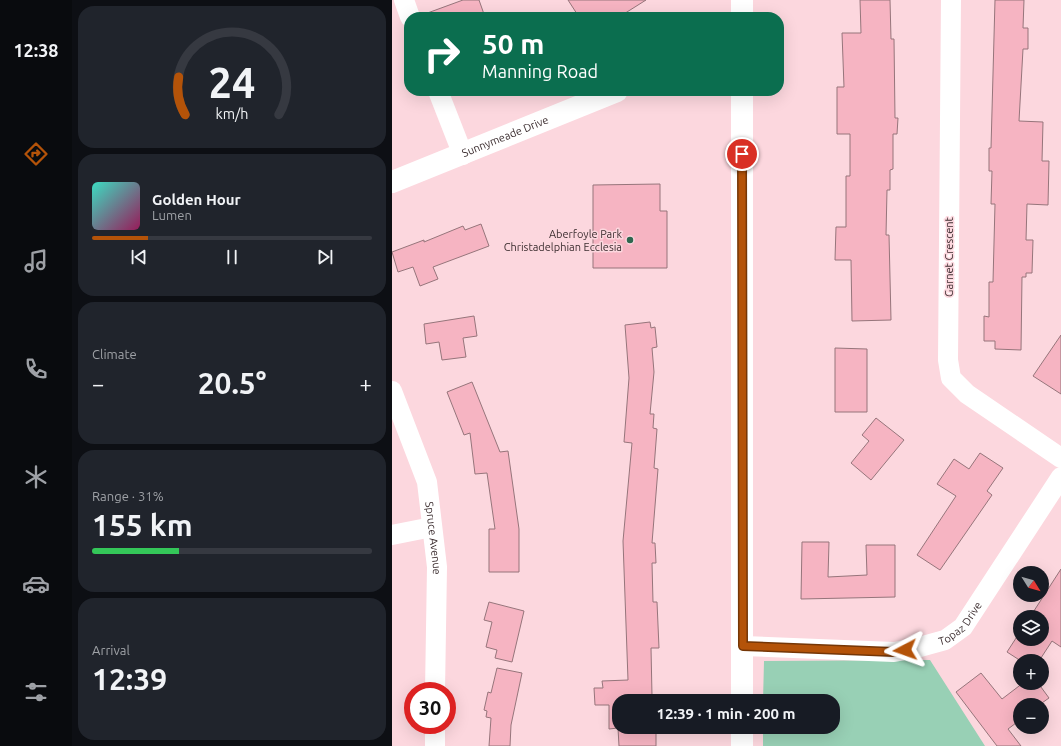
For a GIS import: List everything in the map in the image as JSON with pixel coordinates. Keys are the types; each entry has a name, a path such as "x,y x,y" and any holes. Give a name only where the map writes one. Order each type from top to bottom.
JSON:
{"street":[{"path":"404,0 408,12"},
{"path":"742,0 742,12"},
{"name":"Garnet Crescent","path":"951,0 948,360 951,378 967,394 1061,458"},
{"path":"440,96 463,154"},
{"name":"Sunnymeade Drive","path":"392,182 606,96"},
{"path":"742,96 742,694"},
{"name":"Spruce Avenue","path":"392,391 427,482 437,567 436,682"},
{"name":"Topaz Drive","path":"743,646 894,652 945,640 963,627 1061,477"},
{"path":"392,535 432,527"},
{"path":"435,734 435,746"},
{"path":"742,734 742,746"}],"green space":[{"path":"930,660 985,746 763,746 763,734 840,734 840,694 763,694 764,661"}],"building":[{"path":"463,0 479,0 483,12 430,12"},
{"path":"568,0 646,0 627,12 576,12"},
{"path":"860,0 890,0 891,39 894,39 895,118 898,118 897,134 893,134 893,169 890,170 890,190 887,190 886,235 889,235 891,320 852,321 851,260 835,260 836,227 846,227 846,176 850,176 850,134 837,134 837,87 844,87 842,33 861,33"},
{"path":"995,0 1024,0 1023,28 1028,28 1028,49 1023,49 1019,121 1043,122 1042,161 1049,161 1048,205 1027,204 1026,240 1033,240 1032,273 1026,273 1026,277 1022,277 1021,350 995,349 995,341 984,341 984,316 989,317 989,282 993,282 995,204 991,204 992,171 989,171 989,148 991,148"},
{"name":"Aberfoyle Park Christadelphian Ecclesia","path":"660,184 660,211 667,211 667,268 593,268 593,185"},
{"path":"481,224 489,246 433,267 438,279 420,286 413,267 398,272 392,252 424,240 424,242 463,226 465,230"},
{"path":"474,316 477,336 463,338 466,357 442,360 439,342 426,344 424,324"},
{"path":"650,322 651,328 655,327 657,347 652,348 654,372 650,414 654,414 653,428 657,429 654,468 658,469 652,543 655,543 656,563 652,563 653,602 657,602 659,648 651,648 652,694 612,694 612,729 609,729 609,705 595,705 594,688 603,688 602,681 628,680 623,541 632,443 624,442 629,378 625,325"},
{"path":"1061,335 1061,394 1033,376"},
{"path":"835,348 867,349 867,412 835,412"},
{"path":"472,382 500,452 508,451 519,529 519,572 489,572 489,529 495,529 487,473 475,474 470,433 464,435 447,392"},
{"path":"876,418 904,440 871,480 851,463 869,441 862,435"},
{"path":"980,453 1003,468 987,491 992,495 940,570 917,555 956,496 937,484 954,459 969,469"},
{"path":"802,542 829,542 828,577 867,575 866,545 895,545 895,597 801,599"},
{"path":"1061,569 1061,647 1052,641 1049,646 1049,610 1035,610 1040,602 1049,602 1049,588"},
{"path":"489,602 524,611 512,662 495,658 497,650 486,647 492,622 484,620"},
{"path":"1013,643 1013,646 1049,646 1044,654 1013,654 1013,656 1007,652"},
{"path":"497,668 522,673 511,725 510,746 489,746 491,718 486,717 487,711 484,710 488,692 491,693"},
{"path":"981,673 1002,699 1014,690 1043,690 1049,698 1013,698 1013,725 1008,729 1021,746 997,746 956,692"},
{"path":"618,734 656,734 656,746 619,746"}],"place":[{"name":"Aberfoyle Park Christadelphian Ecclesia","path":"630,240"}],"route":[{"path":"742,154 743,646 894,652 905,650"}]}
